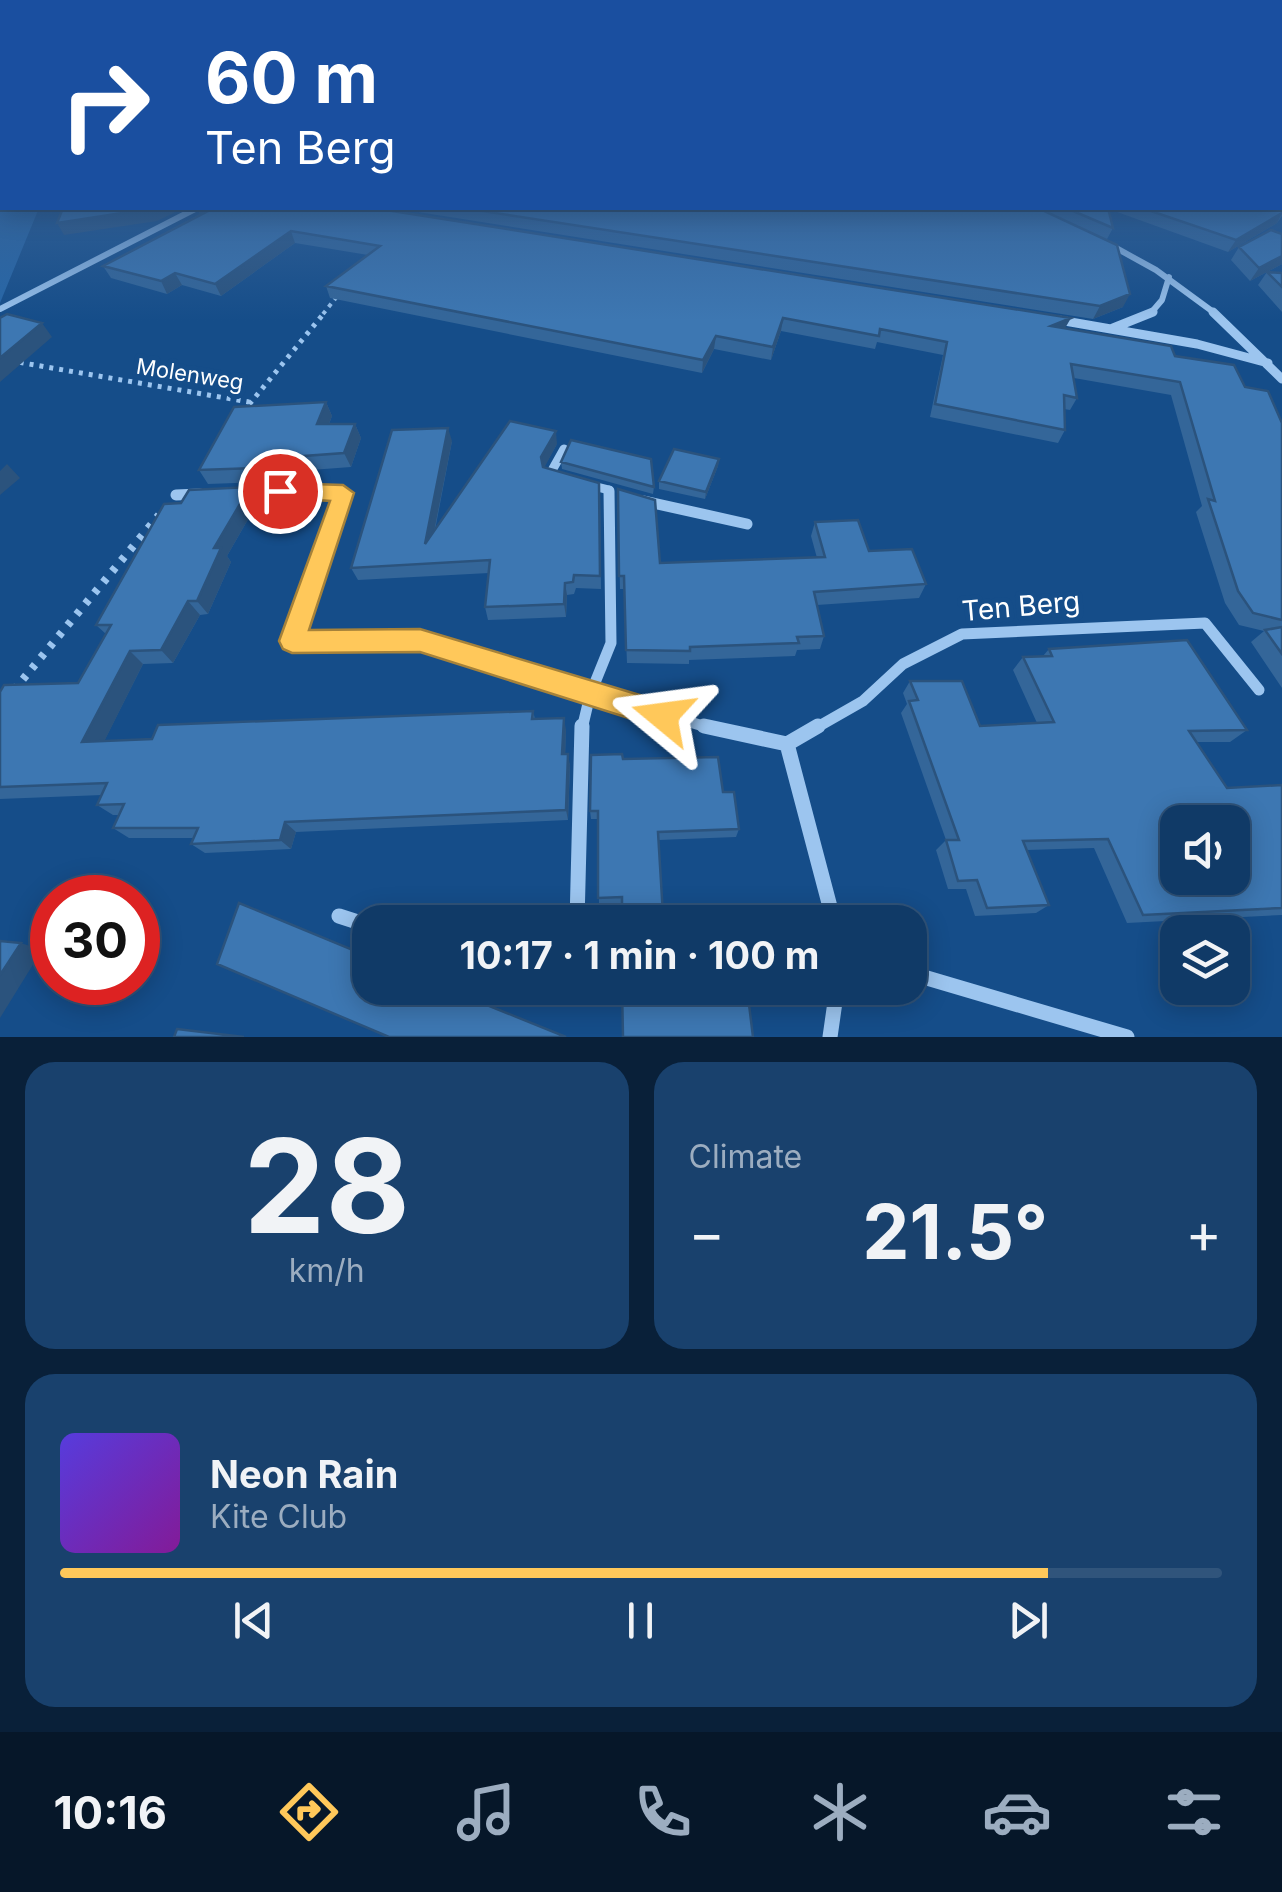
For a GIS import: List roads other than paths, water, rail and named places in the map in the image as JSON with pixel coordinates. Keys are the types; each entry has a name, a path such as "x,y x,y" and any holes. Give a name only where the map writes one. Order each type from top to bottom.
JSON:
{"street":[{"path":"0,309 165,224"},
{"path":"1093,236 1169,277 1218,314 1282,380"},
{"path":"1112,329 1145,318 1163,304 1169,277"},
{"path":"1054,320 1197,344 1268,363"},
{"path":"564,449 550,474 565,478"},
{"path":"580,482 674,510 747,524"},
{"path":"577,905 582,726 590,695 612,643 609,490"},
{"path":"236,492 343,493 292,641 420,640 590,695 736,736 788,744 830,905"},
{"path":"176,495 216,493"},
{"name":"Ten Berg","path":"788,744 863,701 903,664 962,634 1205,622 1259,690"},
{"path":"339,916 352,920"},
{"path":"927,978 1127,1037"},
{"path":"830,1037 835,1005"}]}
